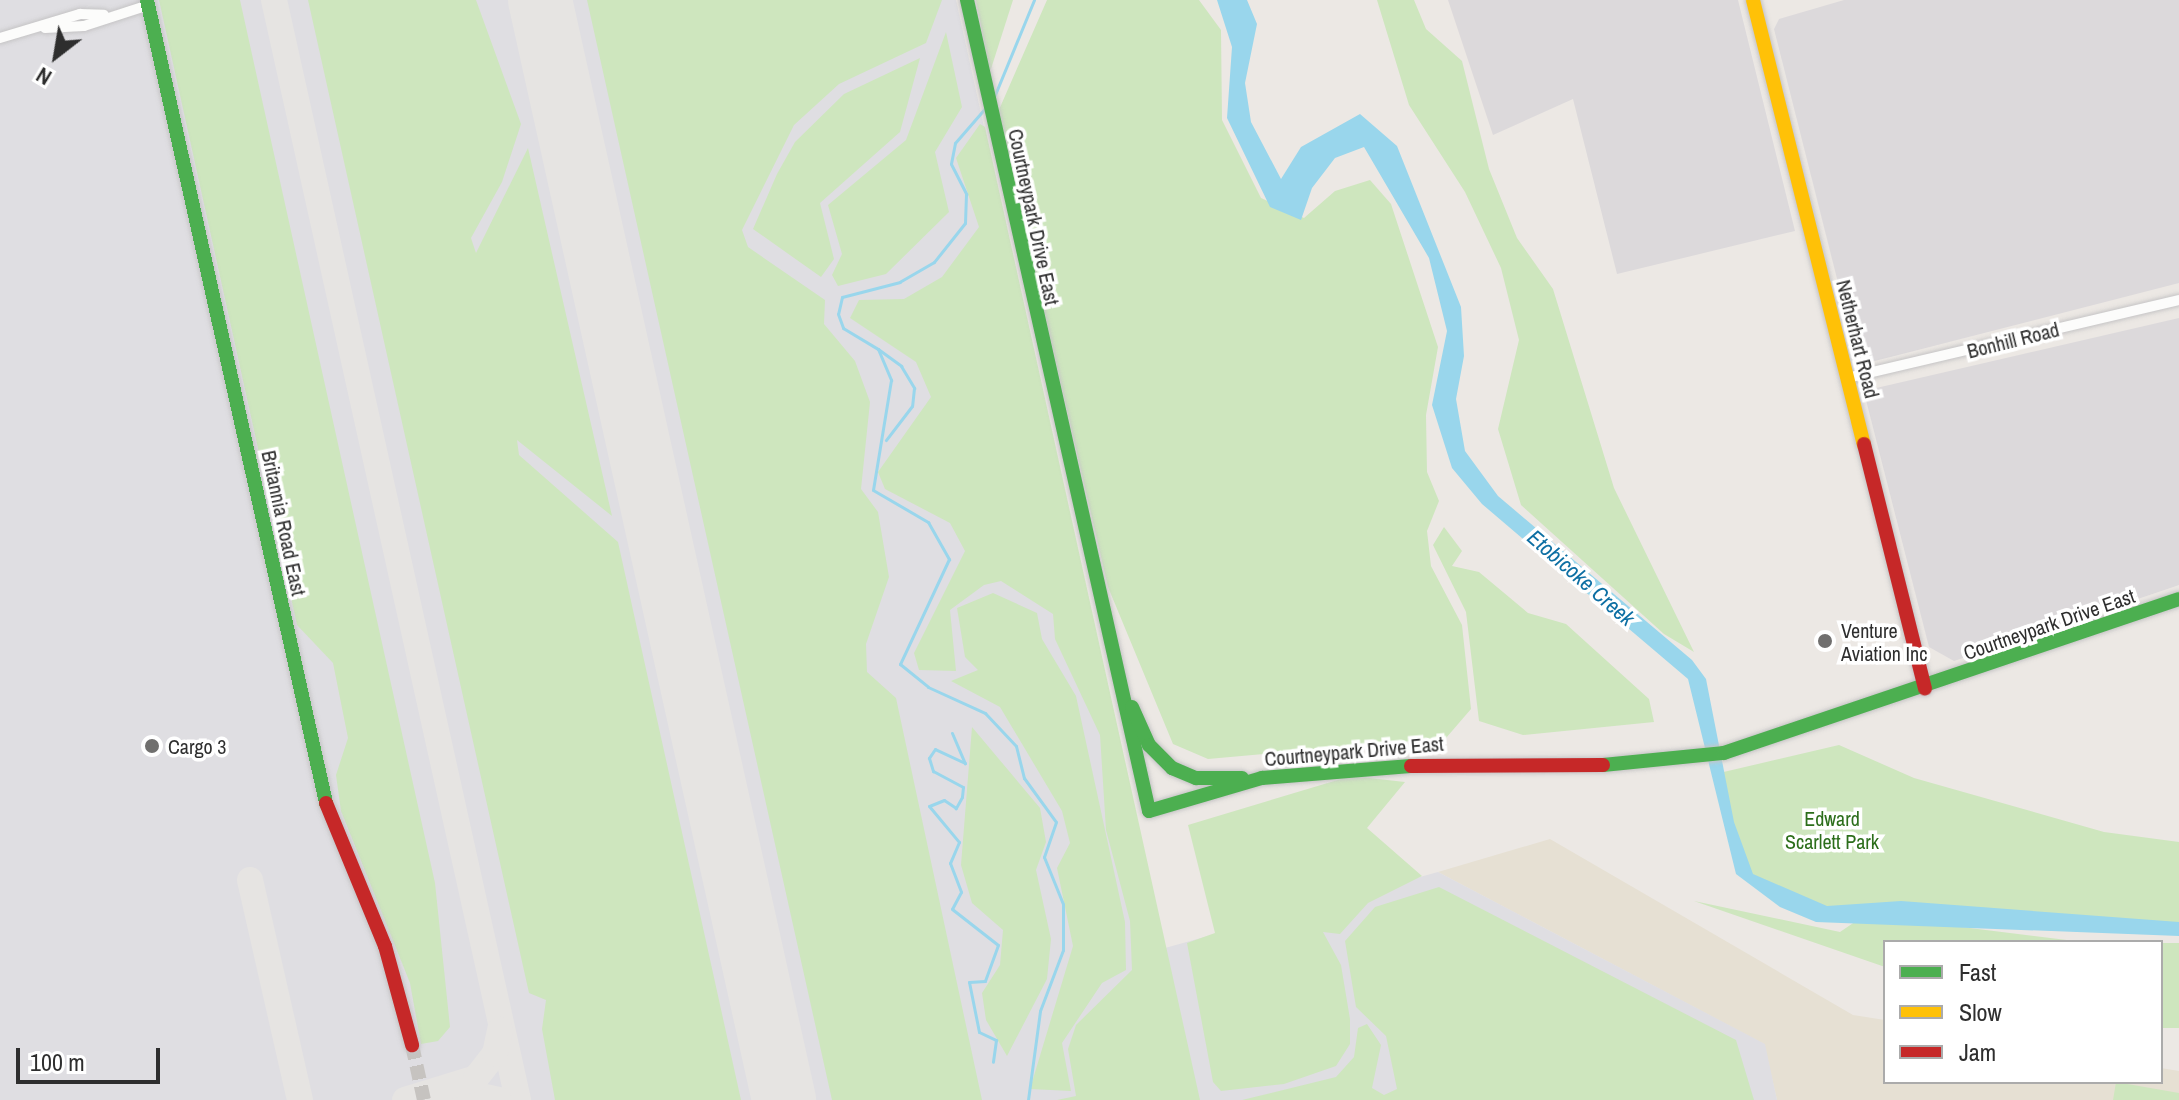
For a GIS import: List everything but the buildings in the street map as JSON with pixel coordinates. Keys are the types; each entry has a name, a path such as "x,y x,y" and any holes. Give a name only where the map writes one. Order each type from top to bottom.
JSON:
{"street":[{"name":"Courtneypark Drive East","path":"967,0 1149,811 1262,778 1452,763 1639,765 1791,736 2179,599"},
{"name":"Netherhart Road","path":"1751,0 1925,689"},
{"path":"0,38 45,28 80,14 104,15 148,3"},
{"name":"Britannia Road East","path":"148,3 320,789 385,946 412,1045"},
{"name":"Bonhill Road","path":"1847,378 2179,300"},
{"path":"1119,674 1161,760 1196,778 1262,778"}],"shaded area":[{"path":"0,0 956,0 1165,948 1438,872 1765,1044 1777,1100 0,1100"},
{"path":"1448,0 1738,0 1795,231 1617,274 1573,99 1493,135"},
{"path":"1844,0 2179,0 2179,283 1867,363 1856,354 1774,29 1779,19"},
{"path":"2179,318 2179,585 1954,661 1929,647 1866,400 1872,389"},
{"path":"1550,839 1853,1015 1883,1020 1883,1084 2163,1084 2163,1068 2179,1071 2179,1100 1777,1100 1764,1044 1438,872"}],"green space":[{"path":"159,0 240,0 435,883 450,1027 438,1041 421,1044 410,983 341,811 336,775 348,738 333,663 297,625"},
{"path":"308,0 476,0 521,124 502,182 471,238 476,253 528,148 612,516 517,440 519,455 618,542 741,1100 555,1100 542,1029 546,1000 529,993"},
{"path":"587,0 942,0 926,43 839,84 794,125 742,230 748,247 825,300 824,324 855,361 870,402 861,489 878,512 889,577 866,644 867,672 896,698 982,1100 832,1100"},
{"path":"976,0 1013,0 990,72"},
{"path":"1047,0 1199,0 1221,30 1222,120 1261,198 1304,218 1335,191 1370,180 1391,204 1438,347 1426,415 1427,472 1439,501 1427,531 1431,566 1462,625 1471,709 1446,738 1208,759 1173,744 1108,587 998,112"},
{"path":"1377,0 1414,0 1426,29 1462,61 1489,169 1517,238 1553,289 1614,488 1694,652 1664,634 1521,505 1498,429 1519,340 1501,268 1465,192 1409,105"},
{"path":"946,32 962,107 935,152 949,212 886,274 838,286 832,275 842,254 828,205 906,140"},
{"path":"920,58 900,132 820,203 834,259 821,277 753,229 777,174 795,142 844,94"},
{"path":"980,124 985,127 1200,1100 1057,1100 1076,1096 1068,1049 1076,1025 1132,970 1130,921 1106,830 1100,735 1055,639 1053,614 1001,581 984,585 950,610 956,671 919,670 914,653 965,551 950,523 885,489 878,472 931,397 916,362 850,318 859,300 904,299 942,277 979,227 956,158"},
{"path":"1444,527 1462,551 1452,566 1479,572 1528,613 1566,624 1649,699 1654,722 1523,735 1479,721 1466,612 1433,545"},
{"path":"993,593 1037,613 1042,639 1076,696 1125,922 1126,970 1102,983 1062,1043 1071,1091 1030,1089 1073,946 1057,868 1070,843 1062,811 1000,707 951,681 978,670 965,657 957,608"},
{"path":"972,727 1040,808 1046,842 1036,870 1051,939 1047,979 1007,1056 986,1020 982,993 1000,965 1003,930 972,903 961,865"},
{"name":"Edward Scarlett Park","path":"1839,745 1914,778 2104,832 2179,842 2179,928 1827,914 1749,878 1715,774"},
{"path":"1351,776 1405,782 1367,828 1422,876 1368,903 1340,934 1323,932 1341,965 1350,1019 1350,1044 1336,1066 1284,1084 1221,1091 1213,1082 1187,943 1215,933 1188,825"},
{"path":"1439,887 1736,1040 1754,1100 1242,1100 1336,1077 1354,1057 1358,1028 1367,1024 1381,1045 1372,1088 1384,1095 1397,1089 1386,1036 1356,1007 1345,941 1375,907"},
{"path":"1694,901 1840,932 1865,915 2067,940 1883,940 1883,966"},
{"path":"2163,943 2179,943 2179,1028 2163,1028"},
{"path":"2116,1084 2179,1093 2179,1100 2113,1100"}],"water":[{"name":"Etobicoke Creek","path":"1217,0 1247,0 1257,24 1245,83 1251,122 1281,179 1301,147 1360,114 1397,146 1461,307 1464,356 1456,399 1465,451 1498,496 1692,660 1706,679 1734,822 1753,874 1827,906 1901,901 2179,922 2179,936 1816,922 1780,907 1736,874 1688,679 1482,504 1452,468 1432,405 1447,331 1429,258 1364,147 1335,158 1312,188 1301,220 1270,207 1227,118 1232,47"}],"waterway":[{"path":"994,97 1034,0"},
{"path":"987,106 955,143 951,164 966,194 965,223 934,262 900,282 842,297 838,314 843,328 878,349 891,380 873,490 928,522 949,559 900,664 928,687 985,713 1016,746 1024,778 1056,822 1044,857 1063,904 1063,950 1040,1011 1028,1100"},
{"path":"878,349 901,366 914,388 912,406 886,440"},
{"path":"952,733 965,763 935,749 929,758 933,771 963,787 962,797 956,808 944,800 929,806 959,842 950,863 961,892 952,909 998,945 985,981 969,982 979,1032 996,1040 993,1062"}],"taxiway":[{"path":"274,0 518,1100"},
{"path":"535,0 549,38"},
{"path":"250,880 300,1100"},
{"path":"405,1100 476,1078 495,1054 500,1030"},
{"path":"453,1090 499,1100"}],"runway":[{"path":"540,0 784,1100"}],"tunnel":[{"path":"412,1045 424,1100"}],"traffic: fast":[{"path":"147,0 326,803"},
{"path":"967,0 1149,811 1262,778 1411,766"},
{"path":"1603,765 1724,753 2179,599"},
{"path":"1132,707 1149,745 1172,768 1196,778 1242,778"}],"traffic: slow":[{"path":"1753,0 1864,444"}],"traffic: jam":[{"path":"1864,444 1925,689"},
{"path":"1411,766 1603,765"},
{"path":"326,803 385,946 412,1045"}],"place":[{"name":"Venture Aviation Inc","path":"1825,641"},
{"name":"Cargo 3","path":"152,746"}]}
